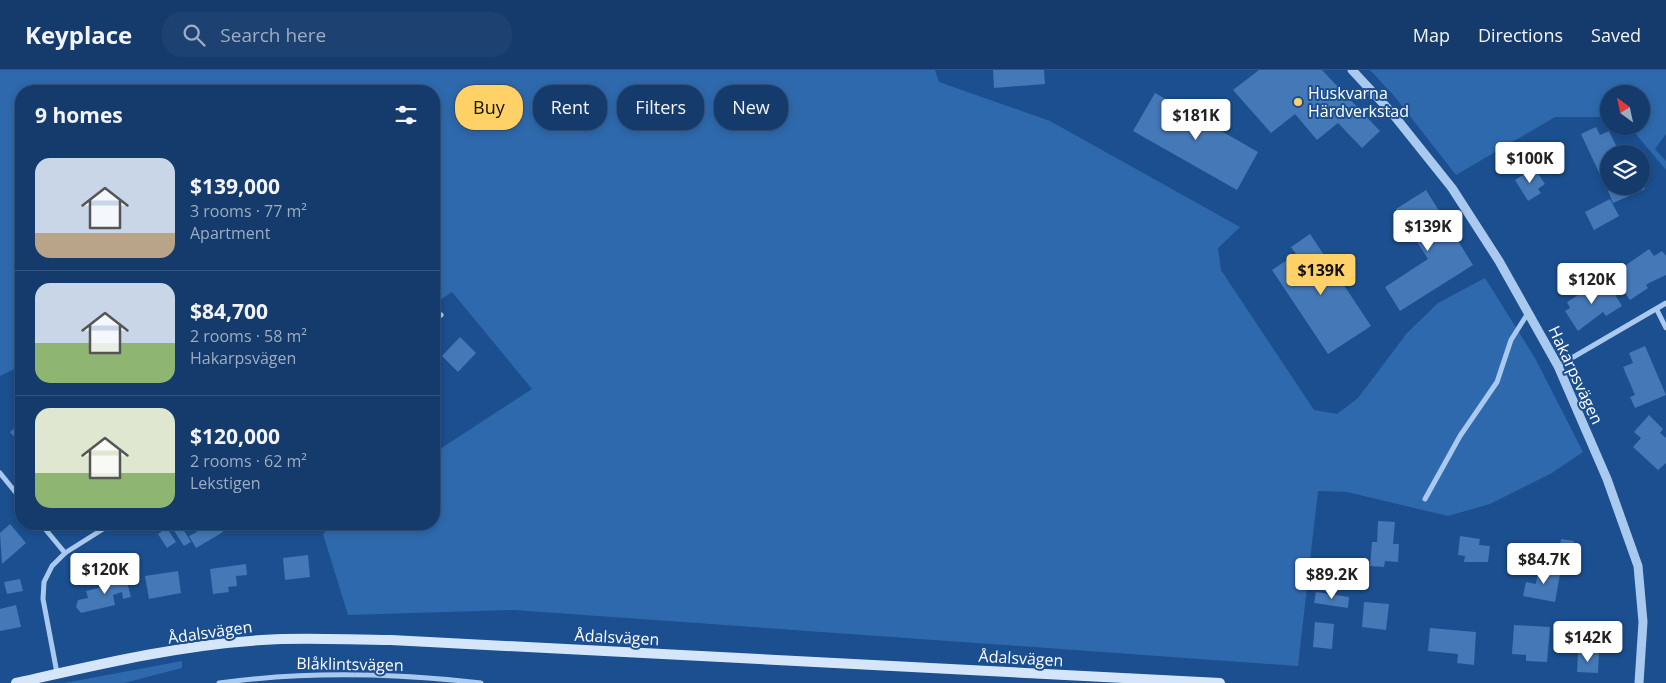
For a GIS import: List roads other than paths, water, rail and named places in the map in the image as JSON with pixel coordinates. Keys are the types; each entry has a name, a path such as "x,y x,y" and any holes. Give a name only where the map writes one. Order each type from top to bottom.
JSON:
{"main road":[{"name":"Ådalsvägen","path":"16,683 209,646 262,640 334,639 448,643 1220,683"}],"street":[{"name":"Hakarpsvägen","path":"1352,70 1398,119 1452,188 1499,261 1558,366 1607,479 1638,566 1642,592 1643,622 1639,683"},
{"path":"1558,366 1657,310 1666,303"},
{"path":"1657,310 1666,328"},
{"path":"1425,499 1460,436 1497,382 1511,340 1528,312"},
{"path":"0,472 15,491"},
{"path":"46,530 65,553"},
{"path":"57,674 44,599 44,582 52,566 65,553 101,530"},
{"name":"Blåklintsvägen","path":"219,683 283,676 341,675 444,679 481,683"}],"place":[{"name":"Huskvarna Härdverkstad","path":"1298,102"}]}
